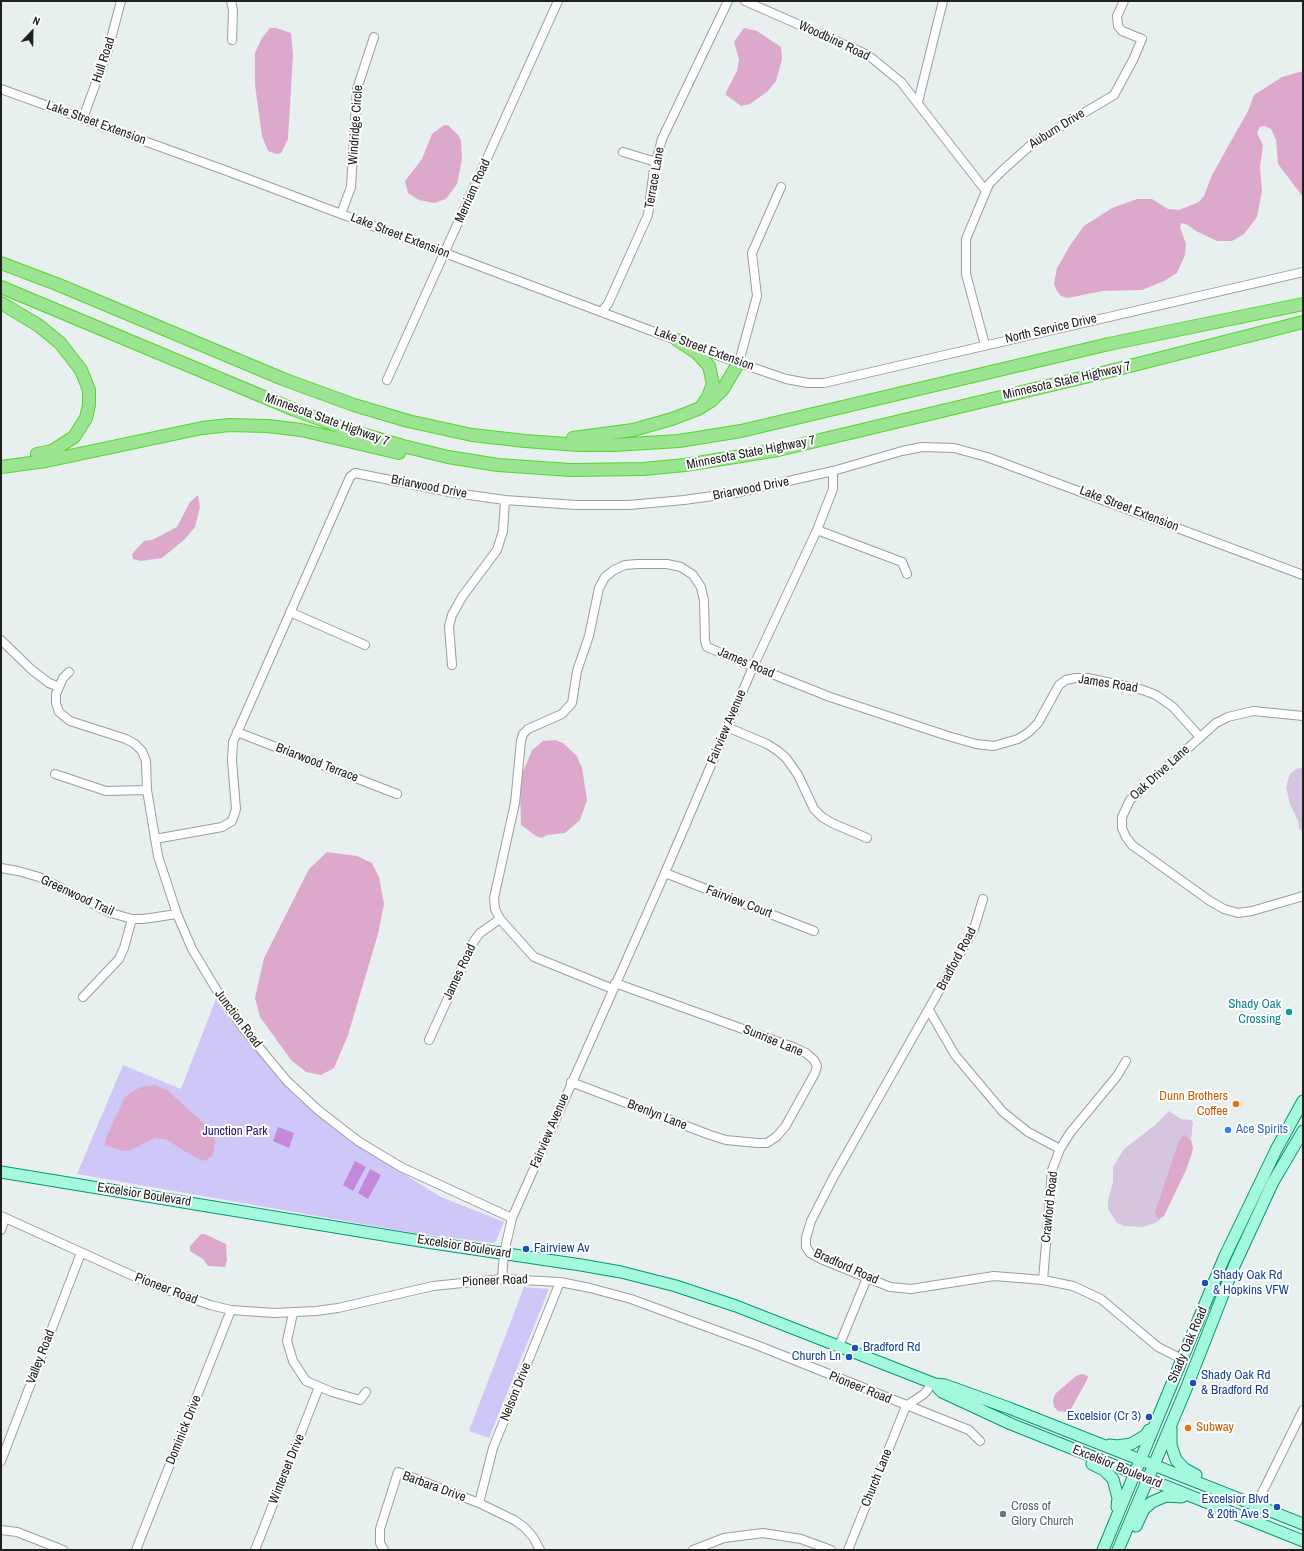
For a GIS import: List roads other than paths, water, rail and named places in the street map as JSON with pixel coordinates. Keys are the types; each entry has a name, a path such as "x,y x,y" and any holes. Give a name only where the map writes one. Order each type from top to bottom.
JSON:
{"highway":[{"path":"1,254 114,307"},
{"name":"Minnesota State Highway 7","path":"1,263 114,307 354,406 444,430 502,439 549,443 614,445 712,436 786,421 1109,344 1303,304"},
{"name":"Minnesota State Highway 7","path":"1,287 324,422 403,446 448,456 498,465 571,470 620,470 685,465 729,459 785,448 1100,373 1303,322"},
{"path":"1,303 38,325 69,353 85,377 90,398 88,412 83,425 68,442 52,451 1,459"},
{"path":"1238,338 1303,326"},
{"path":"677,340 705,359 711,371 713,384 711,390 705,402 698,409"},
{"path":"502,439 570,438 620,432 652,425 698,409 711,401 723,389 738,362"},
{"path":"1,467 46,461 202,428 243,425 301,430 426,459 498,465"}],"main road":[{"name":"Shady Oak Road","path":"1103,1550 1155,1421 1245,1213 1276,1150 1303,1101"},
{"name":"Shady Oak Road","path":"1118,1550 1147,1479 1172,1424 1241,1250 1273,1182 1303,1131"},
{"name":"Excelsior Boulevard","path":"1,1172 609,1270 676,1286 715,1298 934,1384 945,1385 994,1403 1303,1524"},
{"name":"Excelsior Boulevard","path":"934,1384 942,1392 1011,1424 1303,1541"},
{"path":"1099,1444 1117,1446 1131,1444 1146,1435 1155,1421"},
{"path":"1011,1424 1046,1446 1104,1470 1113,1479 1116,1490 1118,1505 1114,1520"},
{"path":"1172,1424 1171,1435 1173,1452 1176,1460 1185,1469 1225,1487 1257,1506"},
{"path":"1125,1550 1144,1509 1160,1498 1179,1496 1227,1511"}],"street":[{"name":"Hull Road","path":"83,118 108,50 121,1"},
{"path":"231,1 233,10 232,40"},
{"name":"Merriam Road","path":"387,380 558,1"},
{"name":"Terrace Lane","path":"602,311 608,304 643,229 651,200 656,162 662,139 728,1"},
{"name":"Woodbine Road","path":"745,1 868,55 901,82 986,191"},
{"path":"918,102 943,1"},
{"name":"Auburn Drive","path":"985,345 966,274 966,239 989,184 1004,169 1032,142 1114,95 1133,60 1142,39 1122,31 1118,26 1117,16 1124,1"},
{"name":"Windridge Circle","path":"341,214 351,187 357,89 374,37"},
{"name":"Lake Street Extension","path":"1,89 83,118 677,340 799,382"},
{"path":"623,152 656,162"},
{"path":"738,362 757,296 752,253 781,187"},
{"name":"North Service Drive","path":"799,382 824,382 1303,272"},
{"name":"Briarwood Drive","path":"154,839 222,827 232,821 236,809 232,751 237,732 352,474 359,473 455,493 505,500 584,505 630,505 735,494 833,471 922,447 954,448"},
{"name":"Lake Street Extension","path":"954,448 971,451 1303,575"},
{"name":"Fairview Avenue","path":"502,1278 504,1254 512,1218 571,1082 665,873 753,667 817,530 833,489 833,471"},
{"path":"452,666 449,626 452,615 462,597 497,550 503,531 505,500"},
{"path":"817,530 902,562 907,574"},
{"name":"James Road","path":"429,1040 474,941 480,933 500,919 495,909 494,898 515,803 521,741 528,729 562,714 572,702 577,671 589,636 599,588 605,577 614,570 625,565 667,564 687,571 698,581 704,594 705,641 707,647 753,667 893,719 976,744 994,746 1011,742 1029,732 1038,723 1059,686 1066,680 1075,678 1088,678 1136,688 1156,695 1173,707 1200,737"},
{"path":"290,612 365,646"},
{"path":"1,640 32,670 49,683 59,687 63,678 69,672"},
{"name":"Junction Road","path":"59,687 56,694 56,703 62,716 70,721 126,739 135,744 142,751 146,761 147,790 154,839 177,914 192,949 205,972 244,1028 287,1081 318,1110 358,1142 401,1167 512,1218"},
{"name":"Oak Drive Lane","path":"1303,716 1267,711 1241,713 1216,723 1130,800 1122,817 1122,828 1126,837 1139,850 1210,901 1224,909 1238,913 1252,911 1303,896"},
{"path":"727,727 767,744 778,751 786,758 798,775 814,809 822,817 832,823 867,838"},
{"name":"Briarwood Terrace","path":"237,732 397,794"},
{"path":"55,774 106,791 147,790"},
{"name":"Greenwood Trail","path":"1,868 39,877 110,913 132,919 159,918 177,914"},
{"name":"Fairview Court","path":"665,873 814,931"},
{"name":"Bradford Road","path":"983,900 974,929 929,1010 902,1054 833,1178 811,1221 806,1238 806,1247 810,1253 890,1287 910,1289 994,1276 1043,1280 1073,1286 1093,1294 1158,1347 1182,1359"},
{"path":"83,996 119,959 124,948 132,919"},
{"name":"Sunrise Lane","path":"500,919 534,956 614,986 793,1047 806,1053 814,1060 817,1066 815,1073 797,1107 776,1137 767,1143 744,1142"},
{"path":"929,1010 955,1055 1003,1112 1028,1132 1060,1149"},
{"name":"Crawford Road","path":"1043,1280 1052,1170 1060,1149 1070,1133 1117,1076 1126,1061"},
{"name":"Brenlyn Lane","path":"571,1082 710,1135 744,1142"},
{"path":"1,1230 3,1217"},
{"name":"Pioneer Road","path":"3,1217 81,1253 182,1296 232,1310 293,1313 338,1308 433,1286 502,1278 560,1282 610,1292 652,1306 752,1344 969,1430 980,1441"},
{"name":"Valley Road","path":"1,1461 81,1253"},
{"path":"839,1346 867,1278"},
{"name":"Nelson Drive","path":"479,1503 493,1448 560,1282"},
{"name":"Dominick Drive","path":"136,1550 232,1310"},
{"path":"293,1313 288,1341 293,1361 306,1381 360,1400 366,1392"},
{"path":"906,1406 924,1394 934,1384"},
{"name":"Winterset Drive","path":"255,1550 320,1387"},
{"name":"Church Lane","path":"848,1550 906,1406"},
{"path":"1251,1520 1303,1410"},
{"name":"Barbara Drive","path":"384,1550 380,1543 380,1529 398,1472 479,1503"},
{"path":"479,1503 514,1520 524,1527 541,1549"},
{"path":"1,1530 17,1532 62,1550"},
{"path":"693,1550 724,1538 763,1533 801,1539 830,1550"}],"place":[{"name":"Shady Oak Crossing","path":"1289,1012"},
{"name":"Dunn Brothers Coffee","path":"1236,1104"},
{"name":"Ace Spirits","path":"1228,1130"},
{"name":"Fairview Av","path":"526,1249"},
{"name":"Shady Oak Rd & Hopkins VFW","path":"1205,1283"},
{"name":"Bradford Rd","path":"855,1348"},
{"name":"Church Ln","path":"849,1357"},
{"name":"Shady Oak Rd & Bradford Rd","path":"1193,1383"},
{"name":"Excelsior (Cr 3)","path":"1149,1417"},
{"name":"Subway","path":"1188,1428"},
{"name":"Excelsior Blvd & 20th Ave S","path":"1277,1507"},
{"name":"Cross of Glory Church","path":"1003,1514"}],"park label":[{"name":"Junction Park","path":"235,1132"}]}
